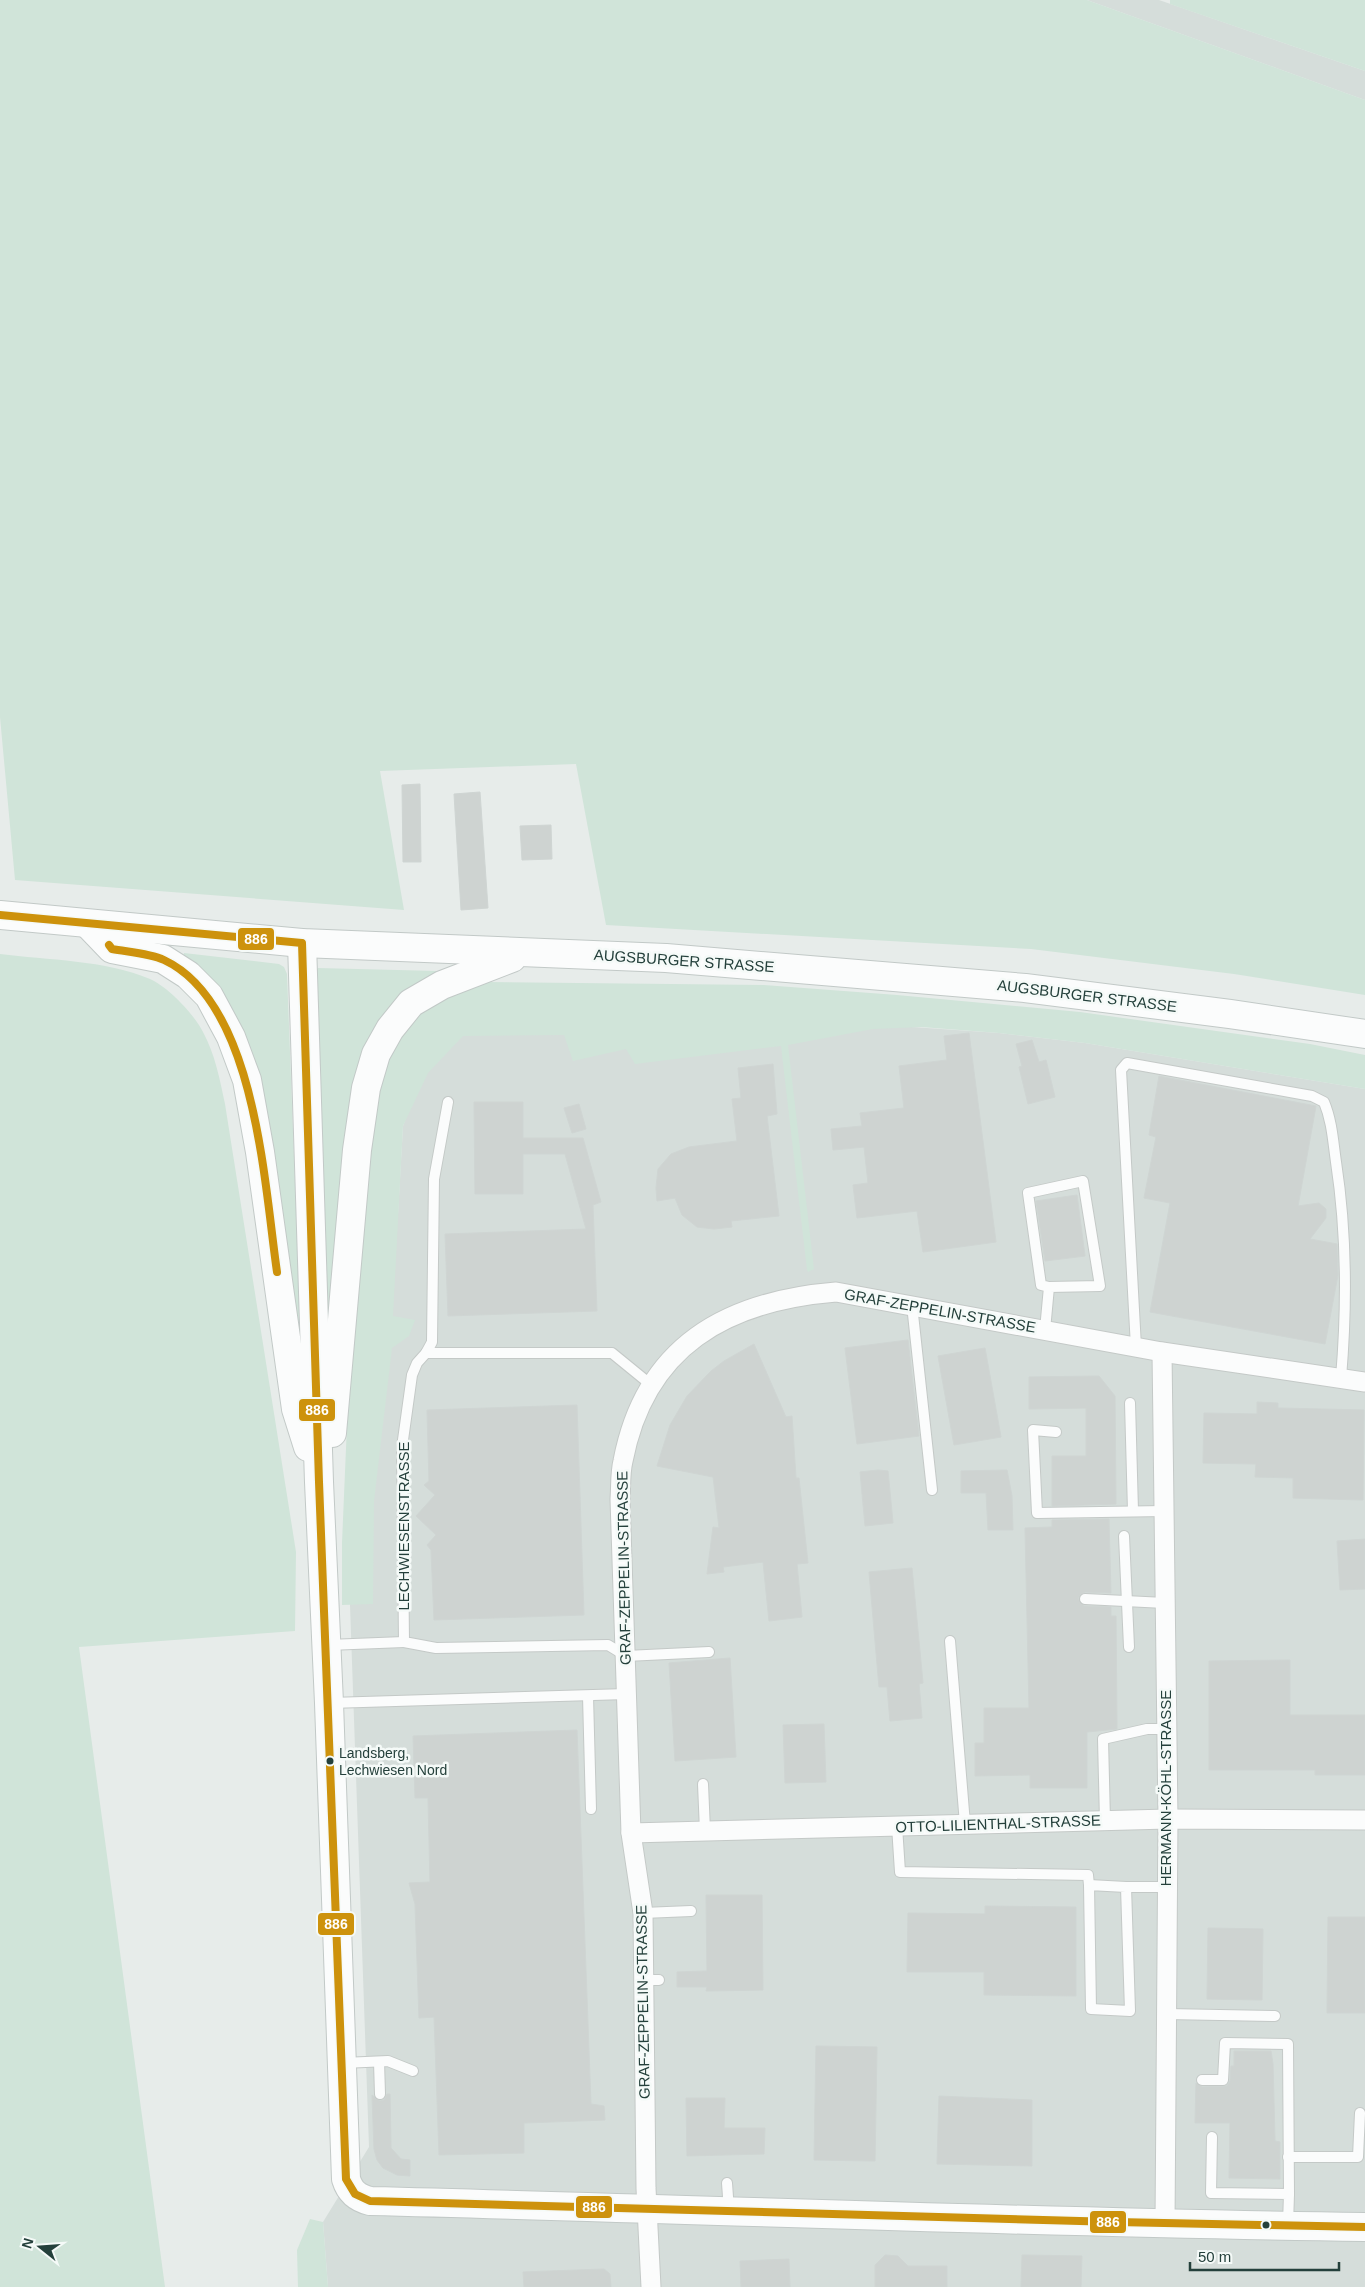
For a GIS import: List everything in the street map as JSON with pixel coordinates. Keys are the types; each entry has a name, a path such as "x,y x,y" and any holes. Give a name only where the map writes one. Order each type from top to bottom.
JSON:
{"main road":[{"name":"AUGSBURGER STRASSE","path":"0,914 88,924 302,943 525,954 666,958 1025,988 1230,1014 1365,1034"},
{"path":"88,924 112,949 163,959 188,975 209,996 231,1037 247,1080 260,1152 296,1409 319,1482"},
{"path":"302,943 319,1482 327,1645 346,2179 353,2193 363,2200 648,2207 730,2212 1165,2225 1365,2227"},
{"path":"321,1534 357,1150 366,1088 376,1054 390,1029 411,1003 442,985 525,954"}],"street":[{"name":"GRAF-ZEPPELIN-STRASSE","path":"651,2287 648,2207 651,1980 631,1833 620,1499 622,1462 633,1425 650,1384 683,1347 713,1325 742,1311 801,1295 836,1292 1162,1352 1365,1382"},
{"name":"HERMANN-KÖHL-STRASSE","path":"1162,1352 1168,1819 1165,2225"},
{"name":"OTTO-LILIENTHAL-STRASSE","path":"631,1833 1168,1819 1365,1820"}],"lane":[{"path":"1136,1347 1121,1070 1127,1063 1312,1096 1324,1102 1329,1115 1338,1173 1346,1248 1341,1378"},
{"name":"LECHWIESENSTRASSE","path":"404,1642 402,1447 412,1375 417,1363 426,1353 432,1342 434,1179 448,1102"},
{"path":"1083,1181 1100,1286 1049,1287 1041,1285 1028,1193 1083,1181"},
{"path":"1045,1330 1049,1287"},
{"path":"912,1305 932,1490"},
{"path":"426,1353 612,1353 650,1384"},
{"path":"1130,1403 1133,1511"},
{"path":"1056,1432 1033,1430 1037,1513 1164,1512"},
{"path":"1124,1536 1129,1646"},
{"path":"1085,1599 1165,1604"},
{"path":"950,1641 965,1824"},
{"path":"327,1645 404,1642 436,1648 608,1645 626,1656 709,1652"},
{"path":"329,1703 627,1694"},
{"path":"588,1696 591,1809"},
{"path":"1106,1821 1103,1739 1148,1728 1166,1728"},
{"path":"703,1784 705,1831"},
{"path":"897,1826 900,1872 1088,1875 1091,2009 1130,2011 1126,1887"},
{"path":"1089,1884 1126,1887 1167,1887"},
{"path":"643,1913 691,1911"},
{"path":"1167,2014 1275,2016"},
{"path":"1202,2080 1223,2080 1225,2043 1288,2044 1288,2226"},
{"path":"342,2063 388,2061 413,2071"},
{"path":"379,2062 380,2094"},
{"path":"1288,2158 1358,2157 1360,2113"},
{"path":"1212,2137 1211,2193 1289,2194"},
{"path":"727,2183 730,2212"}],"shaded area":[{"path":"1087,0 1159,0 1365,71 1365,100"},
{"path":"782,1018 999,1033 1085,1043 1365,1089 1365,2287 328,2287 323,2222 369,2147 350,1605 398,1214 403,1126 420,1080 456,1031"}],"green space":[{"path":"0,0 1087,0 1365,100 1365,995 1234,974 1031,949 606,925 576,764 380,771 404,910 15,880 0,717"},
{"path":"1170,0 1365,0 1365,71 1170,4"},
{"path":"184,953 279,964 284,967 287,974 302,1365 264,1109 183,959"},
{"path":"0,954 96,964 150,979 165,988 180,1002 199,1025 207,1040 217,1067 225,1104 296,1552 295,1631 79,1647 165,2287 0,2287"},
{"path":"318,968 437,971 391,1011 328,1354 313,973"},
{"path":"486,982 764,985 1080,1012 1310,1044 1365,1055 1365,1089 1085,1043 999,1033 921,1027 873,1029 788,1045 814,1269 808,1272 781,1046 635,1064 626,1049 573,1061 564,1035 463,1036 428,1073 403,1126 393,1316 415,1320 409,1336 392,1348 374,1501 373,1604 342,1605 342,1543 351,1330 372,1113 390,1045 416,1013 448,994"},
{"path":"310,2219 323,2222 328,2287 298,2287 297,2250"}],"building":[{"path":"420,784 421,862 403,862 402,785"},
{"path":"480,792 488,908 461,910 454,794"},
{"path":"551,825 552,859 522,860 520,826"},
{"path":"969,1033 996,1242 923,1252 917,1211 857,1218 853,1185 868,1183 864,1147 833,1150 831,1129 862,1126 860,1113 904,1108 899,1066 947,1060 944,1036"},
{"path":"1032,1040 1039,1062 1046,1060 1055,1097 1028,1104 1019,1067 1022,1066 1016,1044"},
{"path":"773,1064 777,1114 767,1116 779,1216 731,1221 732,1227 714,1229 697,1227 682,1215 675,1198 657,1201 658,1169 671,1154 689,1147 737,1141 732,1099 741,1098 738,1068"},
{"path":"1159,1076 1316,1106 1298,1206 1319,1203 1326,1209 1326,1218 1310,1239 1337,1244 1338,1275 1325,1344 1150,1312 1170,1203 1144,1198 1156,1137 1149,1135"},
{"path":"474,1102 523,1102 523,1138 583,1138 601,1202 593,1205 597,1311 448,1316 445,1234 586,1229 565,1154 523,1154 523,1194 475,1194"},
{"path":"579,1104 586,1129 572,1133 564,1108"},
{"path":"1077,1195 1085,1256 1045,1261 1036,1201"},
{"path":"908,1340 919,1436 857,1444 845,1348"},
{"path":"754,1344 786,1417 792,1416 796,1478 799,1478 808,1563 797,1564 802,1617 769,1621 763,1562 723,1567 724,1572 707,1574 713,1527 719,1528 713,1477 657,1466 670,1425 687,1396 711,1371 724,1361"},
{"path":"985,1348 1001,1437 954,1445 938,1356"},
{"path":"1099,1376 1115,1396 1116,1504 1052,1506 1052,1456 1086,1456 1086,1408 1029,1409 1029,1377"},
{"path":"1257,1402 1278,1403 1278,1408 1364,1410 1363,1500 1293,1498 1293,1478 1255,1477 1256,1464 1203,1463 1204,1413 1257,1414"},
{"path":"577,1405 584,1615 434,1620 431,1550 427,1545 436,1535 416,1516 435,1495 424,1485 429,1481 427,1410"},
{"path":"1007,1470 1012,1496 1013,1530 988,1530 986,1493 961,1493 961,1471"},
{"path":"888,1471 893,1523 865,1526 860,1472"},
{"path":"1109,1519 1111,1593 1085,1592 1078,1599 1084,1606 1111,1607 1111,1616 1116,1616 1117,1729 1087,1732 1087,1788 1030,1788 1030,1775 975,1776 975,1743 984,1743 984,1708 1029,1708 1025,1528 1052,1527 1052,1520"},
{"path":"1365,1539 1365,1589 1340,1590 1337,1541"},
{"path":"912,1568 923,1683 919,1684 922,1718 890,1721 887,1687 879,1687 869,1572"},
{"path":"730,1658 736,1757 675,1761 669,1663"},
{"path":"1290,1660 1290,1715 1365,1715 1365,1775 1315,1775 1315,1770 1209,1770 1209,1661"},
{"path":"824,1724 826,1782 785,1783 783,1725"},
{"path":"577,1730 591,2104 604,2106 605,2120 524,2123 524,2153 439,2155 434,2017 419,2018 415,1904 409,1883 430,1882 428,1798 415,1798 413,1736"},
{"path":"706,1895 762,1895 763,1990 706,1991 707,1987 677,1987 677,1972 707,1971"},
{"path":"985,1906 1076,1907 1076,1996 984,1995 984,1972 907,1972 908,1913 985,1914"},
{"path":"1328,1917 1365,1917 1365,2013 1327,2013"},
{"path":"1208,1928 1263,1929 1262,2000 1207,1999"},
{"path":"816,2046 877,2047 875,2161 814,2160"},
{"path":"1234,2051 1271,2051 1275,2141 1280,2142 1280,2179 1229,2178 1230,2123 1195,2123 1196,2083 1202,2087 1227,2086 1230,2081 1231,2066 1234,2066"},
{"path":"387,2094 390,2094 391,2148 401,2159 410,2160 410,2176 397,2175 383,2168 377,2160 374,2149 372,2095 380,2101 384,2100"},
{"path":"939,2096 1032,2100 1032,2166 937,2164"},
{"path":"686,2098 725,2098 724,2128 765,2128 764,2154 687,2156"},
{"path":"885,2255 898,2256 908,2266 947,2266 947,2287 875,2287 875,2265"},
{"path":"1022,2255 1082,2256 1081,2287 1021,2287"},
{"path":"789,2259 790,2287 741,2287 740,2261"},
{"path":"604,2269 610,2274 611,2287 524,2287 523,2272"}],"transit line":[{"name":"886","path":"0,915 302,943 319,1482 346,2179 355,2194 370,2201 1116,2222 1365,2227"},
{"name":"886","path":"109,945 112,949 145,954 164,960 195,982 219,1014 237,1054 250,1099 260,1146 277,1272"}],"place":[{"name":"Landsberg, Lechwiesen Nord","path":"330,1761"}]}
